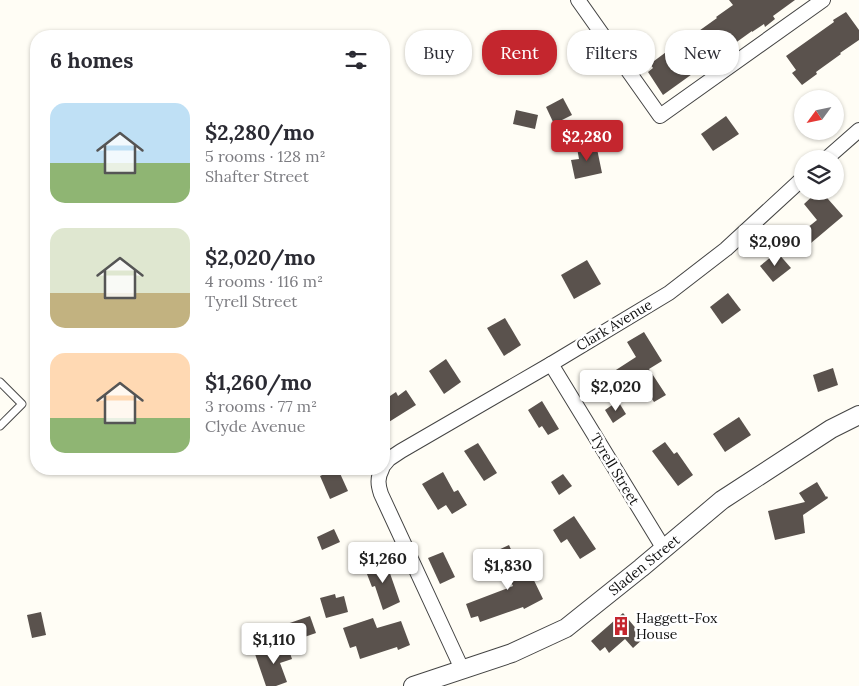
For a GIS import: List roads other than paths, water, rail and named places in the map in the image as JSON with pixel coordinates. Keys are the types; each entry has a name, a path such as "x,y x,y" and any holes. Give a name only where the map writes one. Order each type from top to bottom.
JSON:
{"street":[{"path":"578,0 660,116 823,0"},
{"path":"836,150 859,130"},
{"name":"Clark Avenue","path":"390,458 669,293 726,249 794,186"},
{"name":"Tyrell Street","path":"551,364 664,549"},
{"name":"Sladen Street","path":"415,686 512,652 566,628 722,500 831,428 859,415"},
{"path":"379,475 378,486 384,501 462,669"}],"lane":[{"path":"0,382 22,404 0,426"}],"place":[{"name":"Haggett-Fox House","path":"621,626"}]}
